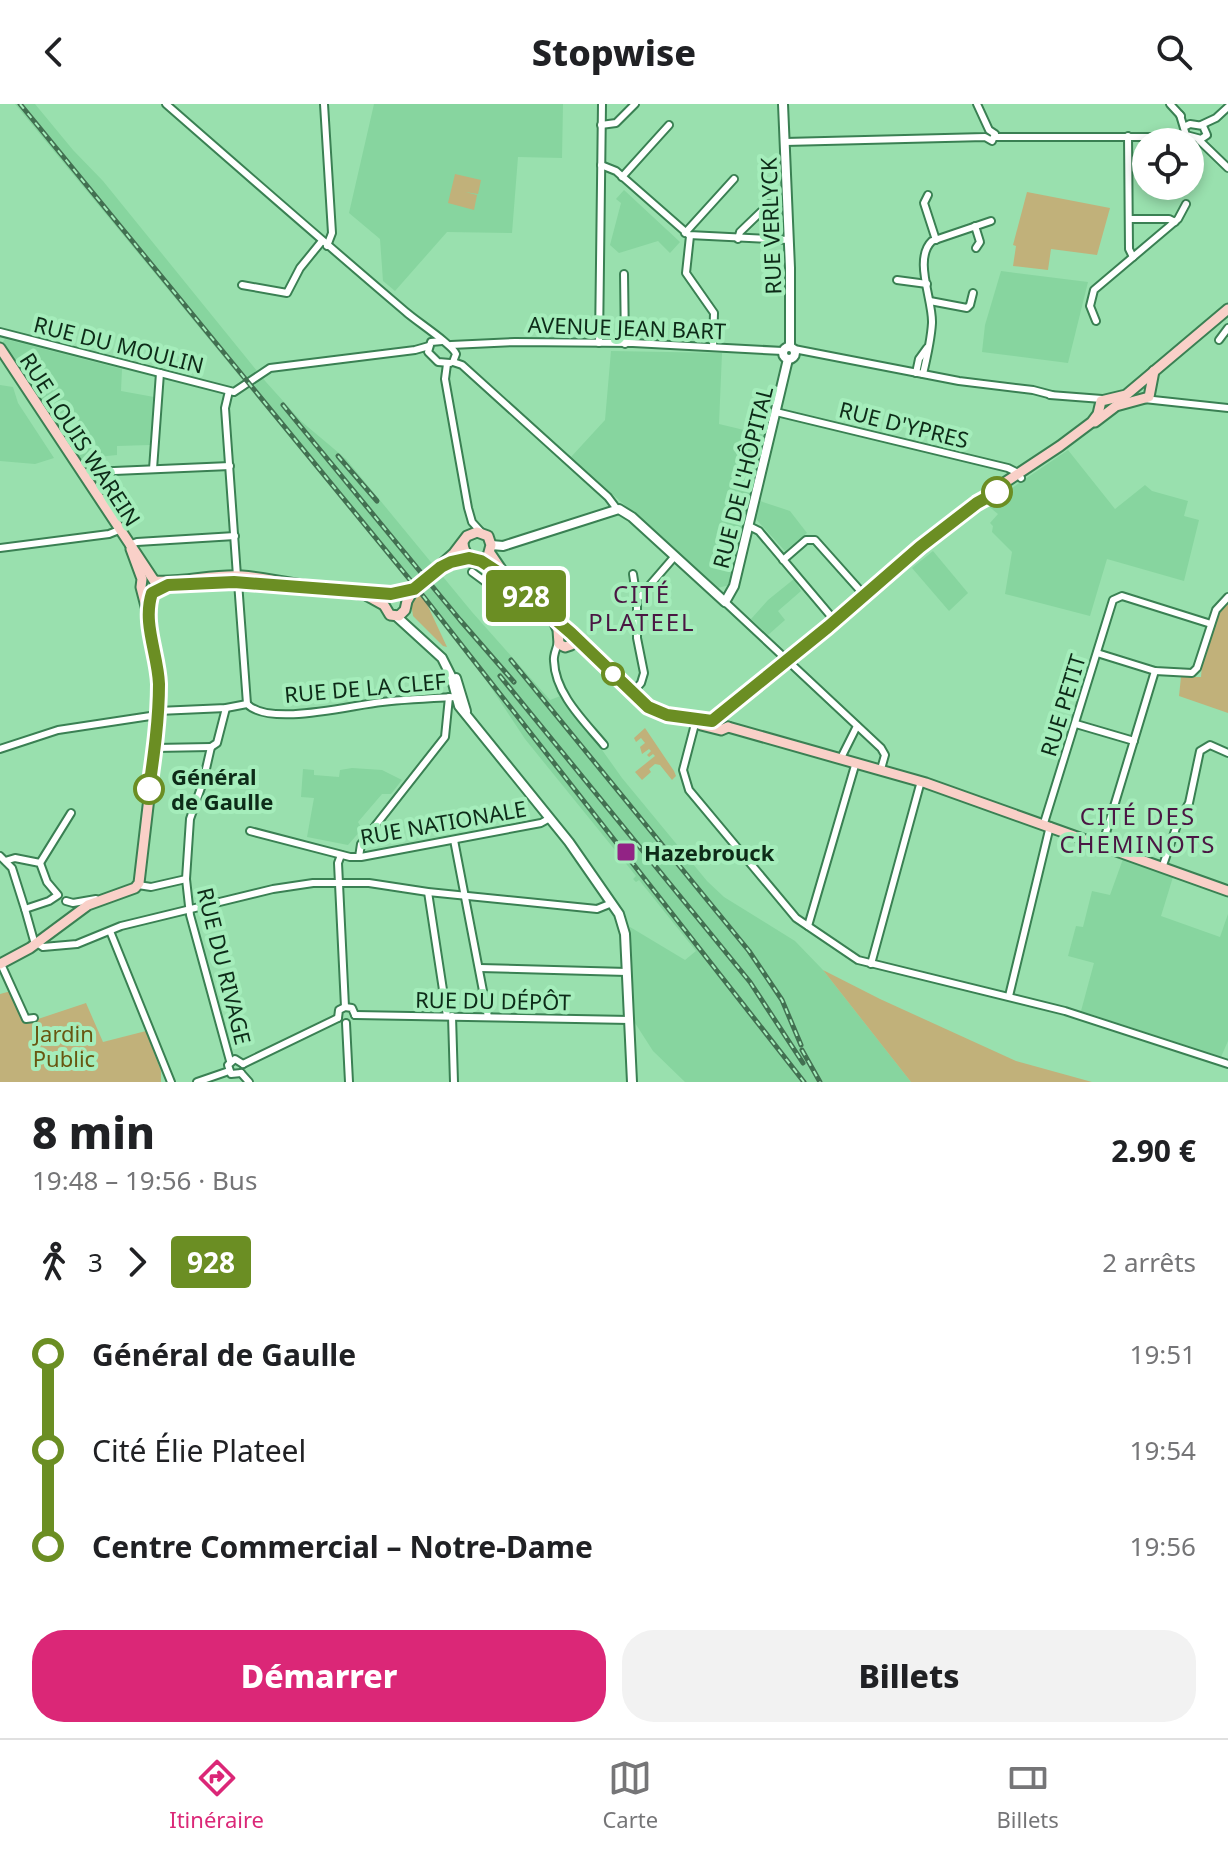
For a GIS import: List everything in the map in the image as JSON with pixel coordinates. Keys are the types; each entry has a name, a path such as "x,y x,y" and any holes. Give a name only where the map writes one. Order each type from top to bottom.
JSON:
{"main road":[{"path":"1100,405 1124,396 1228,309"},
{"name":"RUE LOUIS WAREIN","path":"0,348 130,547 150,586 148,614 158,679 158,713 138,885"},
{"path":"1100,405 1149,397 1154,371"},
{"path":"1140,381 1151,388"},
{"path":"566,640 583,649 648,711 695,724 722,721 736,703 912,554 977,503 1084,428 1096,417 1100,405"},
{"path":"360,593 384,605 388,613 403,609 414,589 441,567 471,533 482,533 489,538 491,549 507,578"},
{"path":"463,542 464,552 507,578 552,619 566,640 659,712 722,721 921,781 1228,891"},
{"path":"441,567 474,559 491,549"},
{"path":"150,586 237,579 360,593 394,594 414,589"},
{"path":"384,605 394,594"},
{"path":"394,594 403,609"},
{"path":"0,964 36,944 75,913 99,899 138,885"}],"street":[{"path":"166,104 325,243 446,343 452,360"},
{"path":"242,285 287,293 300,268 332,236 324,104"},
{"path":"599,343 602,104"},
{"path":"601,125 616,123 635,104"},
{"name":"RUE VERLYCK","path":"783,104 790,352"},
{"path":"977,104 989,130 996,137"},
{"path":"1170,104 1180,115 1205,128 1213,152"},
{"path":"1204,138 1216,118 1228,107"},
{"path":"1180,115 1184,128"},
{"path":"1187,128 1189,124 1198,125 1216,118"},
{"path":"622,177 669,125"},
{"path":"985,137 989,130"},
{"path":"1128,136 1129,249 1133,257"},
{"path":"785,142 985,137 991,141 996,137 1132,136"},
{"path":"1204,144 1228,168"},
{"path":"601,165 611,167 687,235 789,240"},
{"path":"713,347 714,313 686,273 687,235 734,179"},
{"path":"928,195 924,203 936,240"},
{"path":"738,239 741,230 769,204"},
{"path":"1096,321 1090,306 1094,290 1175,222 1184,212 1186,204"},
{"path":"1129,219 1169,219 1175,222"},
{"path":"920,373 919,359 929,345 932,320 926,250 936,240 991,221"},
{"path":"975,226 980,242 976,248"},
{"path":"624,274 625,344"},
{"path":"897,280 927,284"},
{"path":"930,301 967,308 973,293"},
{"path":"1219,340 1228,328"},
{"path":"426,329 431,357"},
{"name":"RUE DU MOULIN","path":"0,332 229,391"},
{"name":"AVENUE JEAN BART","path":"430,344 599,343 813,353 1014,392 1052,395 1100,405"},
{"path":"247,704 225,405 229,391 236,391 270,368 415,350 430,344"},
{"path":"470,344 452,360 445,379 468,508 472,522 482,533"},
{"path":"415,350 438,362 452,360 462,365 606,495 617,509 629,515 675,556 884,751 881,769"},
{"name":"RUE DE L'HÔPITAL","path":"725,602 733,589 790,352"},
{"path":"153,469 160,373"},
{"path":"1151,388 1169,402"},
{"path":"1141,399 1228,408"},
{"name":"RUE D'YPRES","path":"776,412 1010,468 1019,476"},
{"path":"83,475 91,472 230,466"},
{"path":"605,513 608,504 606,495"},
{"path":"491,549 617,509"},
{"path":"749,526 759,531 835,621"},
{"path":"0,548 109,534 119,530"},
{"path":"130,547 137,542 235,536"},
{"path":"783,560 808,539 815,540 865,596"},
{"path":"637,600 675,556"},
{"path":"472,572 514,603 521,603 527,596"},
{"path":"633,574 638,642 644,673 641,683 633,692"},
{"name":"RUE PETIT","path":"1009,996 1047,824 1111,605 1116,597 1122,596 1211,624"},
{"path":"1097,653 1155,671 1194,671 1219,605 1228,597"},
{"path":"359,857 361,844 448,732 455,697 451,676 442,658 403,609"},
{"path":"566,640 555,669 569,702 604,745"},
{"path":"1102,846 1155,671"},
{"path":"455,697 550,818 612,903 625,927 632,1082"},
{"name":"RUE DE LA CLEF","path":"0,749 58,730 158,713 247,704 262,711 295,714 384,702 455,697"},
{"name":"RUE DU RIVAGE","path":"226,708 190,819 186,879 189,909 230,1061"},
{"path":"695,724 683,770 689,790 796,918 855,958 1077,1015 1228,1064"},
{"path":"1076,724 1134,741"},
{"path":"841,758 857,726"},
{"path":"1162,868 1176,827 1189,803 1201,750 1210,745 1228,753"},
{"path":"155,748 211,747"},
{"path":"808,926 856,762"},
{"path":"871,964 921,781"},
{"path":"40,863 71,813"},
{"name":"RUE NATIONALE","path":"250,831 359,857 543,823 550,818"},
{"path":"454,840 488,1017"},
{"path":"341,855 338,863 345,1007"},
{"path":"3,858 14,871 36,944 46,947 73,944 189,909 281,888 339,883 369,883 597,909 612,903"},
{"path":"3,858 40,863"},
{"path":"40,863 47,882 75,913"},
{"path":"138,885 151,887 186,879"},
{"path":"428,892 449,1016 454,1082"},
{"path":"25,909 58,895"},
{"path":"66,901 73,903 99,899"},
{"path":"110,931 171,1082"},
{"path":"0,964 26,1019 34,1018"},
{"path":"480,968 627,972"},
{"path":"345,1007 351,1008 355,1015 352,1022 346,1023 338,1018 339,1011 345,1007"},
{"name":"RUE DU DÉPÔT","path":"355,1015 630,1020"},
{"path":"243,1064 338,1018"},
{"path":"346,1023 349,1082"},
{"path":"229,1071 230,1061 238,1060 243,1064"},
{"path":"229,1071 234,1075 241,1073 243,1064"},
{"path":"197,1082 229,1071"},
{"name":"RUE DU RIVAGE","path":"241,1073 249,1082"}],"shaded area":[{"path":"15,104 35,104 103,181 266,382 302,422 346,459 472,612 550,700 563,695 622,778 707,881 724,897 795,941 823,970 911,1082 685,1082 653,1051 635,1023 630,927 685,960 696,951 639,880 636,882 633,879 636,876 525,739 480,671 420,595"},
{"path":"374,104 563,104 562,158 518,157 512,233 447,232 395,291 383,281 380,239 349,213"},
{"path":"624,190 680,242 670,253 658,241 619,253 610,245 621,203 616,199"},
{"path":"1001,271 1088,282 1068,363 982,352 985,325"},
{"path":"5,339 122,369 121,391 154,397 150,445 117,446 117,455 97,457 93,454 81,462 2,343"},
{"path":"611,351 722,353 719,424 765,435 730,585 717,588 571,457 605,420"},
{"path":"0,385 13,387 18,403 54,458 35,464 0,461"},
{"path":"1068,450 1115,509 1145,485 1152,491 1188,501 1184,516 1199,520 1184,581 1107,559 1090,616 1005,594 1012,552 992,532 990,523 998,514 987,505"},
{"path":"760,501 790,511 807,533 785,551 755,518"},
{"path":"933,551 968,593 949,611 912,568"},
{"path":"794,579 801,591 778,611 785,620 768,635 751,619"},
{"path":"303,769 314,770 314,775 339,777 340,770 382,770 402,780 391,794 382,794 358,822 362,829 348,845 307,837 314,798 301,797"},
{"path":"1123,859 1173,877 1161,916 1220,937 1228,914 1228,1041 1221,1057 1081,1011 1094,963 1068,956 1076,926 1083,927 1092,891 1110,895"}],"green space":[{"path":"455,174 481,180 478,194 465,192 477,195 474,210 448,203"},
{"path":"1027,192 1110,208 1097,255 1051,249 1048,270 1013,266 1016,246 1013,245"},
{"path":"420,595 447,647 413,616 411,602"},
{"path":"1228,602 1228,713 1179,696 1181,677 1201,677 1221,607"},
{"path":"645,728 674,771 676,776 672,780 660,765 655,764 649,769 651,772 642,780 635,772 655,756 647,755 651,751 649,749 642,754 640,747 645,743 641,738 636,742 634,738"},
{"path":"823,970 1016,1061 1092,1082 911,1082"},
{"name":"Jardin Public","path":"11,991 26,1023 86,1003 103,1042 146,1031 161,1071 161,1082 0,1082 0,994"}],"railway":[{"path":"20,104 420,592 804,1082"},
{"path":"283,405 514,682"},
{"path":"338,456 377,501"},
{"path":"511,660 749,951 782,1000 801,1045"},
{"path":"500,676 750,982 803,1063"},
{"path":"802,1050 820,1082"}],"bus line":[{"name":"928","path":"149,789 159,683 148,614 152,593 163,586 234,582 391,594 414,589 441,567 469,558 481,561 507,578 571,633 648,707 667,715 712,721 882,582 920,547 977,503 997,492"}],"place":[{"name":"Général de Gaulle","path":"149,789"},
{"name":"Hazebrouck","path":"626,852"}],"district":[{"name":"CITÉ PLATEEL","path":"642,607"},
{"name":"CITÉ DES CHEMINOTS","path":"1138,829"}]}
